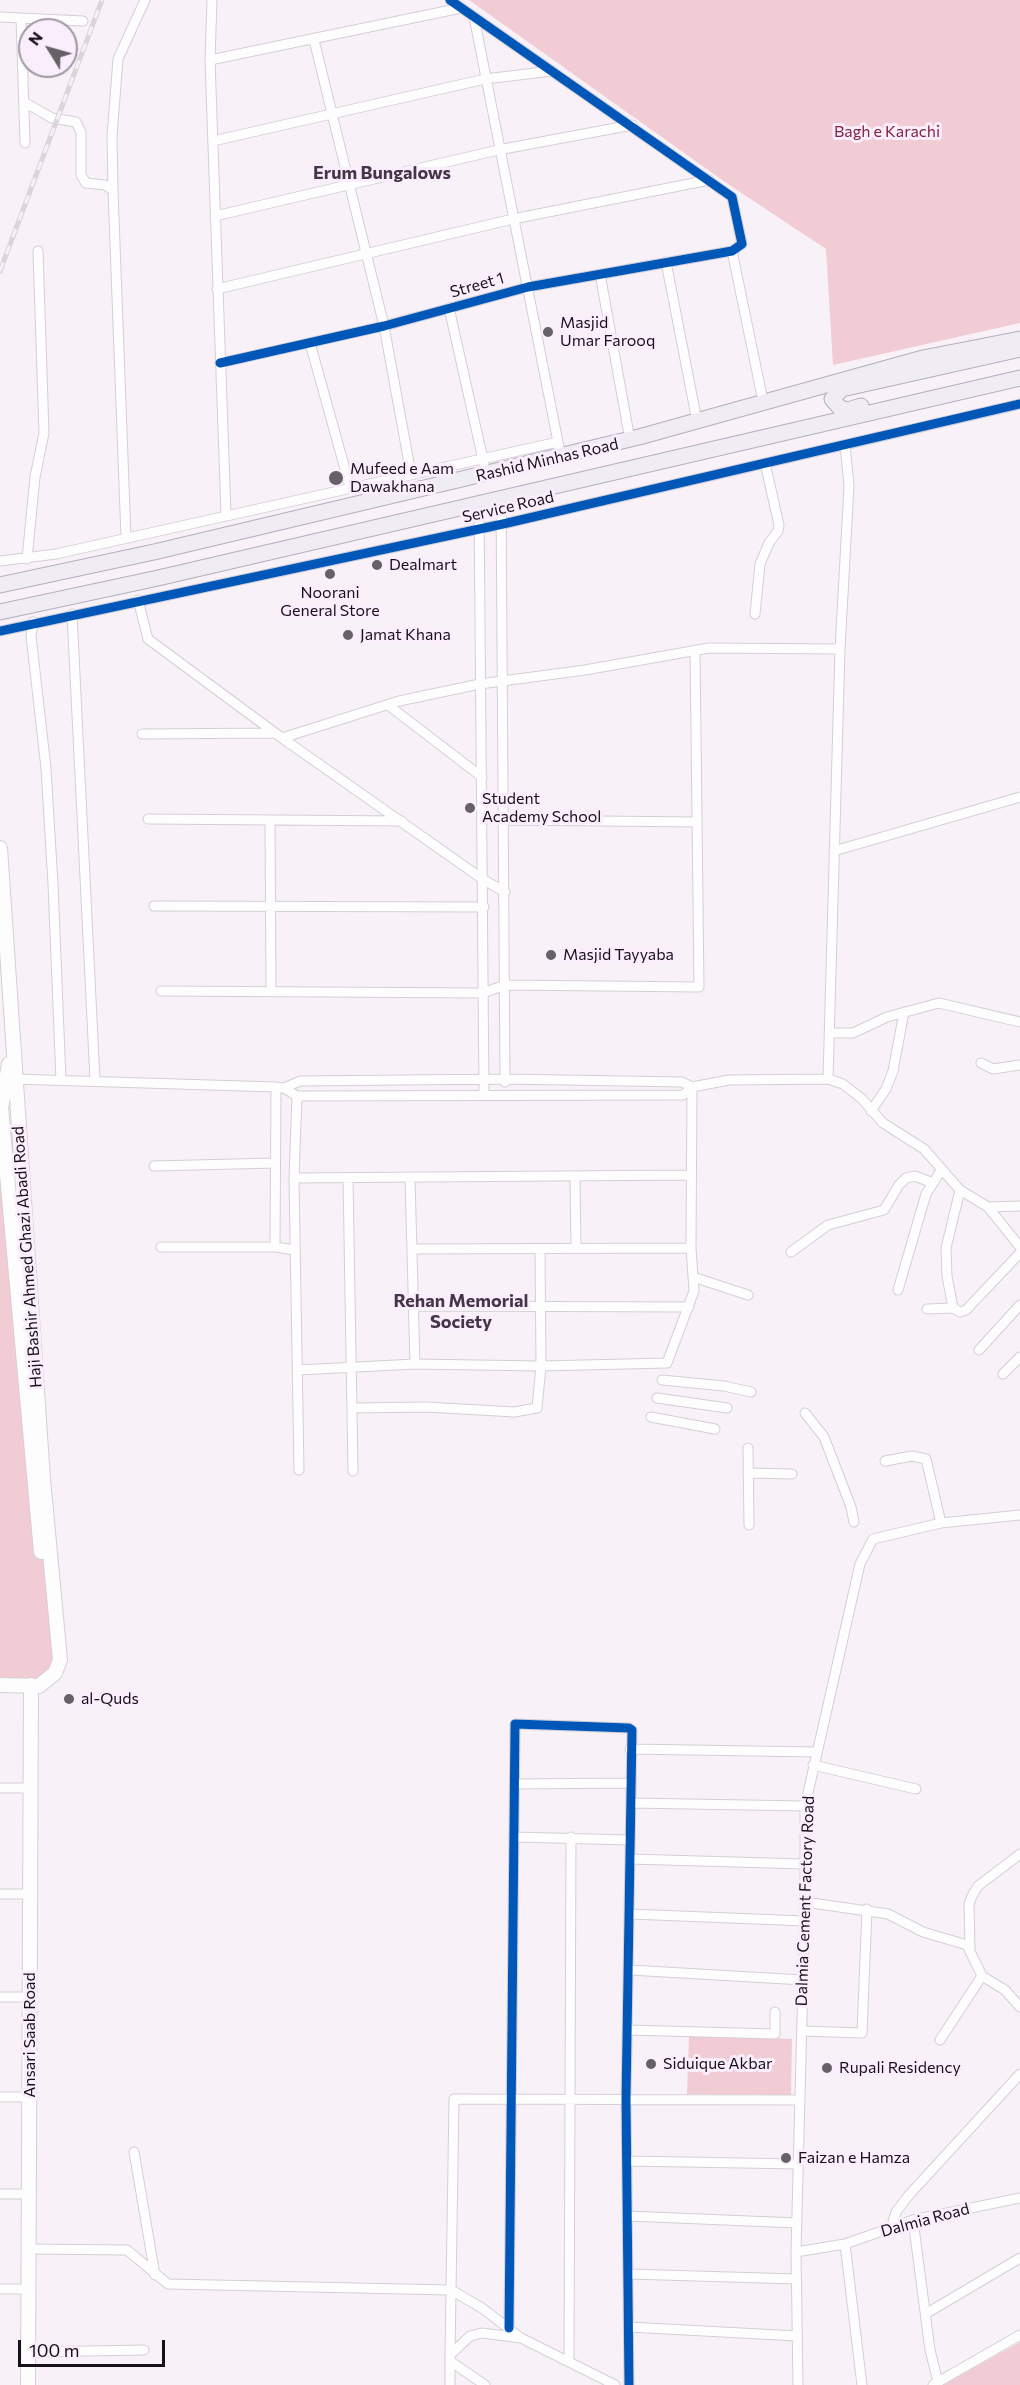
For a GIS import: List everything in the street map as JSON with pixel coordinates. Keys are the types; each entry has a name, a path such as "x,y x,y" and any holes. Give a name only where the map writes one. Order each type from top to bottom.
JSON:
{"main road":[{"name":"Rashid Minhas Road","path":"0,583 154,552 559,449 630,440 923,358 1020,339"},
{"path":"1020,349 843,389 832,399 840,408 848,410 884,400 1020,378"},
{"name":"Rashid Minhas Road","path":"1,612 158,578 1020,378"}],"street":[{"path":"126,538 112,136 118,60 145,0"},
{"path":"212,0 210,60 226,515"},
{"path":"450,0 709,180"},
{"path":"210,60 460,8"},
{"path":"0,17 21,18"},
{"path":"474,17 498,150 528,286 537,345 559,449"},
{"path":"78,21 83,21"},
{"path":"314,40 384,326 411,474"},
{"path":"213,141 485,79 552,71"},
{"path":"23,78 25,143"},
{"path":"24,102 52,118 76,122 81,132 81,175 86,183 105,185 113,190"},
{"path":"215,216 498,150 632,125"},
{"path":"217,290 368,256 513,219 709,180"},
{"name":"Street 1","path":"220,363 384,326 528,286 732,251 742,244 732,197 709,180"},
{"path":"27,559 35,477 44,433 38,251"},
{"path":"732,251 763,401"},
{"path":"666,262 697,420"},
{"path":"600,274 630,440"},
{"path":"0,561 27,559 411,474 484,467 449,308"},
{"path":"310,343 350,487"},
{"name":"Service Road","path":"0,631 33,622 503,524 1020,404"},
{"path":"828,1079 840,649 849,486 845,445"},
{"path":"755,614 760,564 779,525 765,463"},
{"path":"501,498 503,524 505,1094"},
{"path":"479,503 484,880 484,1095"},
{"path":"138,600 148,639 278,736 484,880 505,892"},
{"path":"72,614 95,1080"},
{"path":"33,622 31,636 45,768 53,884 61,1080"},
{"path":"142,734 278,736 388,705 480,684 695,650 709,648 840,649"},
{"path":"161,991 483,993 505,985 699,987 695,650"},
{"path":"388,705 482,777"},
{"path":"834,851 1020,797"},
{"path":"148,819 402,821"},
{"path":"270,820 271,990"},
{"path":"504,820 697,822"},
{"name":"Haji Bashir Ahmed Ghazi Abadi Road","path":"0,848 12,1079"},
{"path":"154,906 484,907"},
{"name":"Haji Bashir Ahmed Ghazi Abadi Road","path":"0,964 9,1057 15,1088 43,1479 60,1660 55,1673 39,1686 0,1685"},
{"path":"829,1033 853,1033 887,1017 939,1003 1020,1022"},
{"path":"871,1111 886,1089 893,1071 904,1012"},
{"path":"981,1063 993,1069 1020,1065"},
{"path":"12,1079 28,1082 95,1080 280,1088 300,1081 505,1078 682,1082 692,1087"},
{"path":"280,1088 297,1096 683,1095 692,1087 729,1080 828,1079 843,1084 883,1123 924,1149 960,1190 988,1207 1020,1247"},
{"path":"614,1094 616,1081"},
{"path":"298,1370 415,1364 541,1366 667,1364 694,1291 691,1248 692,1087"},
{"path":"275,1247 275,1163 280,1088"},
{"path":"297,1096 294,1178 299,1470"},
{"path":"154,1166 275,1163"},
{"path":"898,1290 926,1194 942,1169"},
{"path":"294,1178 691,1174"},
{"path":"575,1176 576,1248"},
{"path":"791,1252 828,1225 884,1209 899,1185 906,1179 915,1176 933,1183"},
{"path":"348,1178 353,1471"},
{"path":"410,1178 415,1364"},
{"path":"953,1308 947,1276 946,1248 960,1190"},
{"path":"988,1207 1020,1206"},
{"path":"161,1247 275,1247 296,1250"},
{"path":"412,1249 691,1248"},
{"path":"353,1408 426,1407 514,1412 537,1408 541,1366 540,1249"},
{"path":"927,1309 953,1308 960,1312 966,1310 1020,1252"},
{"path":"693,1277 748,1295"},
{"path":"979,1350 1020,1305"},
{"path":"414,1306 688,1307"},
{"path":"1003,1374 1020,1357"},
{"path":"662,1380 724,1386 751,1392"},
{"path":"657,1398 728,1408"},
{"path":"805,1413 824,1437 851,1507 854,1522"},
{"path":"651,1417 715,1429"},
{"path":"748,1448 748,1525"},
{"path":"885,1461 912,1456 926,1459 941,1523"},
{"path":"748,1473 792,1474"},
{"name":"Dalmia Cement Factory Road","path":"798,2385 796,2252 805,1921 805,1806 815,1752 860,1564 873,1539 941,1523 1020,1515"},
{"name":"Ansari Saab Road","path":"28,2385 31,1685"},
{"path":"509,2328 515,1724 629,1728 632,1730 630,1749 630,1970 626,2099 629,2385"},
{"path":"630,1749 815,1752"},
{"path":"813,1765 916,1789"},
{"path":"515,1784 630,1783"},
{"path":"0,1788 30,1788"},
{"path":"631,1803 805,1806"},
{"path":"514,1837 630,1840"},
{"path":"569,2361 571,1837"},
{"path":"1020,1854 978,1886 969,1904 970,1947 975,1967 982,1976 1005,1990 1020,2007"},
{"path":"630,1859 804,1864"},
{"path":"0,1894 30,1894"},
{"path":"805,1902 888,1914 923,1932 970,1947"},
{"path":"802,2031 862,2033 867,1910"},
{"path":"630,1914 805,1921"},
{"path":"630,1970 803,1980"},
{"path":"940,2040 982,1976"},
{"path":"0,1996 30,1997"},
{"path":"628,2030 775,2034 776,2012"},
{"path":"891,2228 896,2211 909,2195 1020,2074"},
{"path":"0,2097 29,2097"},
{"path":"450,2385 454,2099 800,2100"},
{"path":"134,2152 154,2275"},
{"path":"627,2161 798,2164"},
{"path":"0,2194 29,2194"},
{"name":"Dalmia Road","path":"796,2252 845,2244 913,2220 1020,2198"},
{"path":"628,2216 797,2223"},
{"path":"913,2220 936,2383 1020,2335"},
{"path":"845,2244 862,2385"},
{"path":"29,2249 127,2250 154,2275 168,2284 451,2290 521,2338 615,2385"},
{"path":"927,2313 1020,2258"},
{"path":"629,2274 796,2278"},
{"path":"0,2289 29,2289"},
{"path":"629,2327 797,2336"},
{"path":"450,2358 470,2336 482,2333 521,2338"},
{"path":"28,2352 144,2350"},
{"path":"450,2358 485,2385"}],"green space":[{"name":"Bagh e Karachi","path":"469,0 1020,0 1020,323 833,365 826,249 725,182"},
{"path":"0,1157 60,1660 31,1685 0,1685"},
{"path":"689,2035 792,2039 791,2095 687,2094"},
{"path":"1020,2342 1020,2385 944,2385 950,2381"}],"railway":[{"path":"0,271 102,0"}],"cycle path":[{"path":"220,363 384,326 528,287 732,251 742,244 732,197 450,0"},
{"path":"0,631 503,524 1020,404"},
{"path":"509,2328 515,1724 629,1728 632,1730 626,2099 629,2385"}],"place":[{"name":"Masjid Umar Farooq","path":"548,332"},
{"name":"Mufeed e Aam Dawakhana","path":"336,478"},
{"name":"Dealmart","path":"377,565"},
{"name":"Noorani General Store","path":"330,574"},
{"name":"Jamat Khana","path":"348,635"},
{"name":"Student Academy School","path":"470,808"},
{"name":"Masjid Tayyaba","path":"551,955"},
{"name":"al-Quds","path":"69,1699"},
{"name":"Siduique Akbar","path":"651,2064"},
{"name":"Rupali Residency","path":"827,2068"},
{"name":"Faizan e Hamza","path":"786,2158"}],"district":[{"name":"Erum Bungalows","path":"382,173"},
{"name":"Rehan Memorial Society","path":"461,1311"}]}
